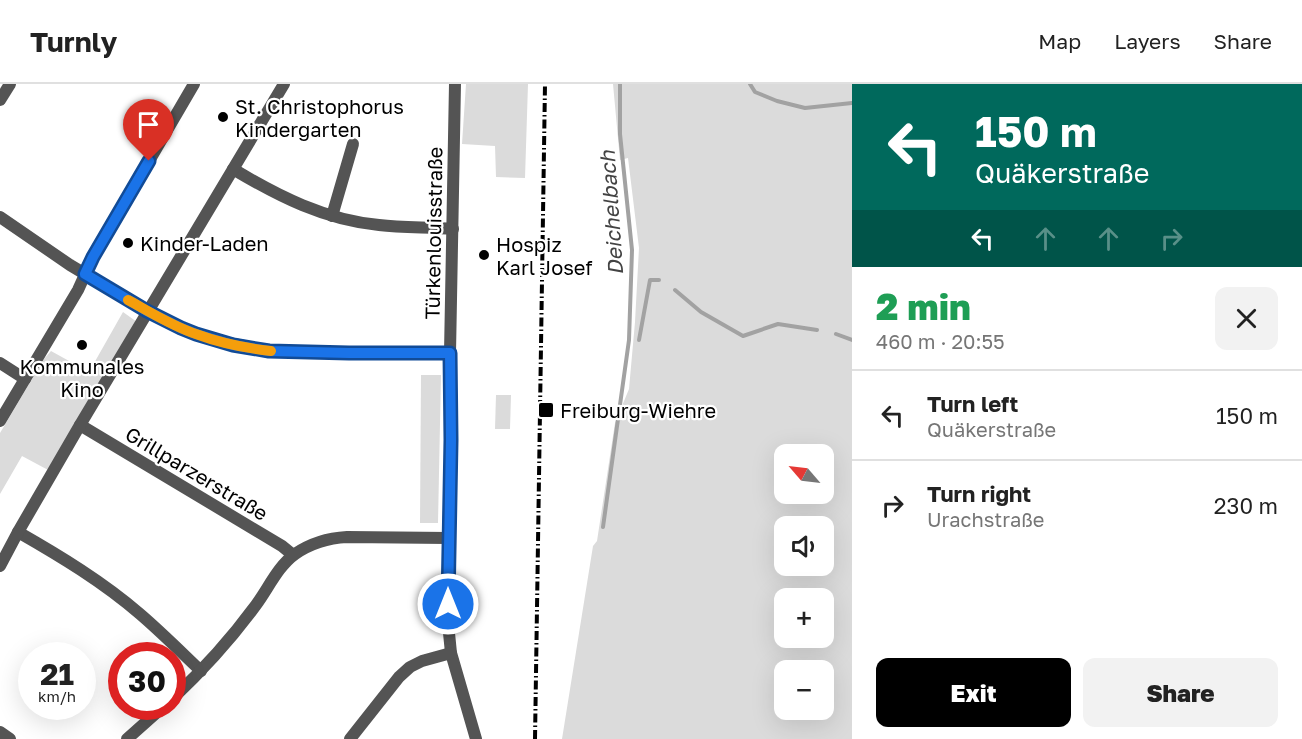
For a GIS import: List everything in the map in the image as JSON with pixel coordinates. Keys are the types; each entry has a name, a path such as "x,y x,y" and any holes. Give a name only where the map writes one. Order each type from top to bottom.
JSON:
{"street":[{"path":"0,100 10,84"},
{"path":"0,421 78,290 99,246 194,84"},
{"path":"0,566 147,311 284,84"},
{"name":"Türkenlouisstraße","path":"455,84 448,614 451,653 476,739"},
{"path":"332,216 352,144"},
{"path":"233,169 289,200 332,216 377,225 453,229"},
{"path":"0,217 70,266 147,311 196,334 233,345 269,351 450,353"},
{"path":"0,363 25,379"},
{"name":"Grillparzerstraße","path":"80,425 282,546 293,555"},
{"path":"18,532 53,552 140,613 201,671"},
{"path":"186,685 244,620 293,555 309,545 331,538 448,538"},
{"path":"350,739 399,677 410,667 422,661 451,653"},
{"path":"127,739 148,720"},
{"path":"0,732 10,739"}],"shaded area":[{"path":"466,84 528,84 525,178 496,177 495,146 462,144"},
{"path":"613,84 852,84 852,739 562,739 615,423 629,389 639,248 628,158 620,160"},
{"path":"123,312 137,322 50,471 22,456 0,494 0,433 44,359 51,351 89,372"},
{"path":"421,375 441,375 438,523 420,523"},
{"path":"496,395 511,395 510,429 495,429"}],"waterway":[{"name":"Deichelbach","path":"603,527 629,340 632,250 620,134 620,84"},
{"path":"750,84 755,92 777,101 805,108 852,103"},
{"path":"639,340 650,280 659,280"},
{"path":"675,290 701,312 743,336 778,324 817,330"},
{"path":"836,334 852,340"}],"railway":[{"path":"535,739 545,84"}],"slow traffic":[{"path":"128,300 196,334 233,345 271,351"}],"place":[{"name":"St. Christophorus Kindergarten","path":"223,117"},
{"name":"Kinder-Laden","path":"128,243"},
{"name":"Hospiz Karl Josef","path":"484,255"},
{"name":"Kommunales Kino","path":"82,345"},
{"name":"Freiburg-Wiehre","path":"546,410"}],"route":[{"path":"149,161 85,274 147,311 181,328 233,345 269,351 450,353 448,604"}]}
